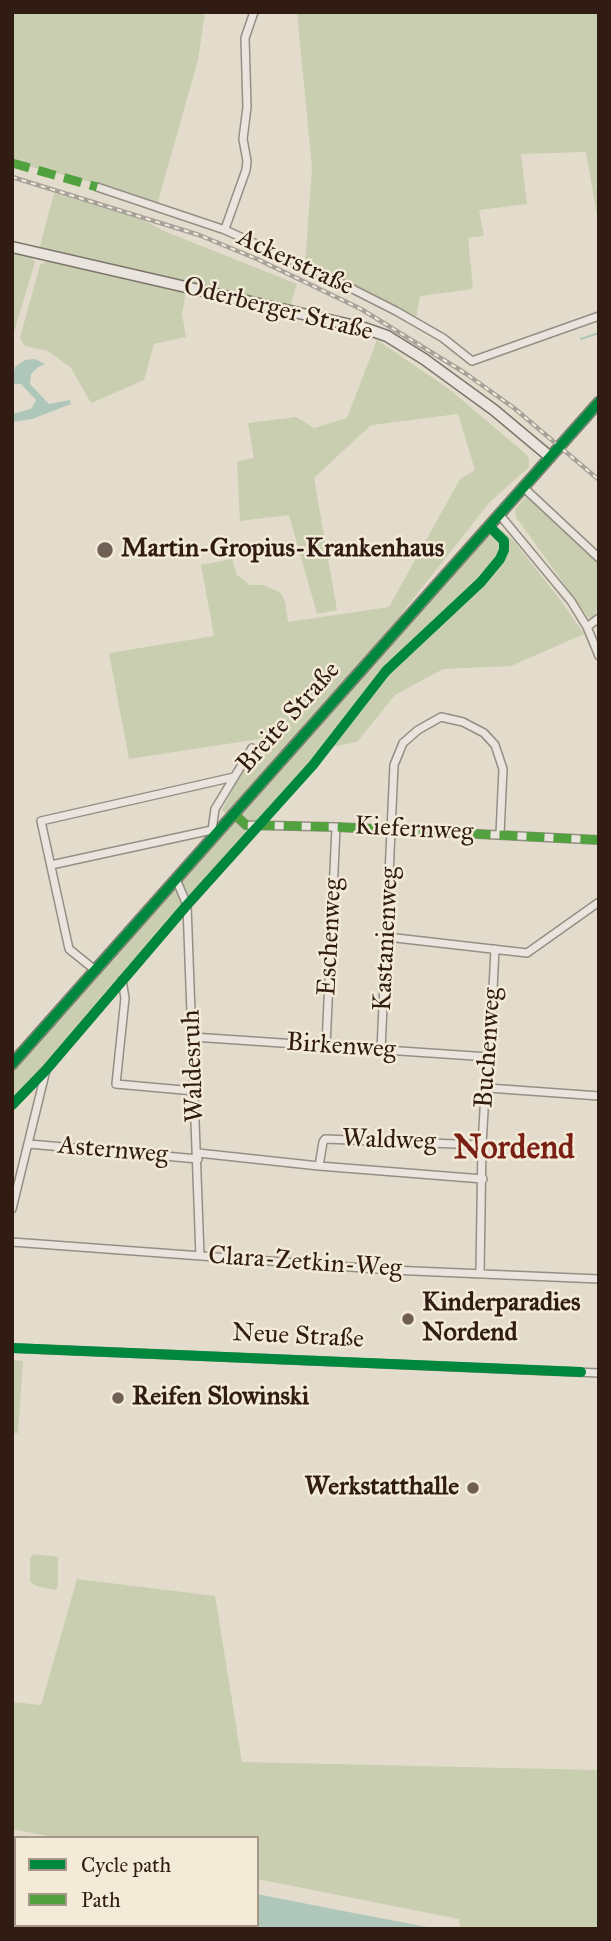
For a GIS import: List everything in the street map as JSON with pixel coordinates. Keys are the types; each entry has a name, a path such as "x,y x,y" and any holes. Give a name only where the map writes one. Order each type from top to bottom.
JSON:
{"main road":[{"name":"Oderberger Straße","path":"12,247 363,328 387,336 485,402 549,456"},
{"name":"Breite Straße","path":"12,1064 176,879 214,832 234,814 599,402"}],"street":[{"path":"226,226 246,170 243,139 247,107 245,38 254,12"},
{"name":"Ackerstraße","path":"97,187 225,230 321,273 443,338 472,361 599,316"},
{"path":"523,487 599,558"},
{"path":"499,514 563,590 587,627 599,656"},
{"path":"587,627 599,618"},
{"path":"392,829 394,765 398,752 403,743 418,730 441,717 463,722 484,733 495,745 503,769 500,834"},
{"path":"51,865 214,832 215,808 252,748"},
{"path":"95,970 69,949 41,821 234,777"},
{"name":"Kiefernweg","path":"234,814 246,825 392,829 599,840"},
{"path":"12,1105 46,1070 259,825"},
{"name":"Eschenweg","path":"326,1046 336,827"},
{"name":"Kastanienweg","path":"381,1049 392,829"},
{"name":"Waldesruh","path":"176,879 187,905 200,1256"},
{"path":"387,937 527,953 599,902"},
{"name":"Buchenweg","path":"480,1273 482,1145 485,1094 488,1088 495,949"},
{"path":"122,981 125,998 116,1084 194,1091"},
{"name":"Birkenweg","path":"193,1037 489,1058"},
{"path":"12,1209 46,1070"},
{"path":"488,1088 599,1096"},
{"name":"Waldweg","path":"319,1166 325,1139 482,1145"},
{"name":"Asternweg","path":"29,1144 198,1156"},
{"name":"Waldweg","path":"198,1156 483,1179"},
{"name":"Clara-Zetkin-Weg","path":"12,1242 200,1256 599,1279"},
{"name":"Neue Straße","path":"12,1348 599,1373"}],"shaded area":[{"path":"12,12 205,12 198,60 157,205 98,184 12,162"},
{"path":"297,12 599,12 599,227 586,152 521,154 527,204 479,210 484,236 468,238 473,289 420,296 416,319 305,264 312,168"},
{"path":"54,193 140,218 164,231 297,284 290,306 39,250"},
{"path":"12,250 28,253 35,262 12,339"},
{"path":"49,260 186,291 182,314 186,337 154,344 144,380 91,403 71,368 48,351 25,346 20,338 40,265"},
{"path":"377,340 449,389 526,454 529,467 489,503 402,613 402,620 227,815 222,810 259,739 129,759 109,653 214,636 201,565 232,559 237,575 250,585 264,585 281,593 288,622 389,607 460,479 475,470 458,414 371,425 314,478 337,610 317,614 289,515 240,521 237,461 254,458 248,423 296,417 314,428 347,418"},
{"path":"35,359 45,364 31,374 30,384 49,404 70,400 71,404 32,419 12,422 12,414 31,409 36,400 21,384 12,384 15,367 25,360"},
{"path":"527,495 593,556 597,563 597,609 594,618 590,620 516,517 515,509"},
{"path":"498,530 512,539 584,634 511,666 443,669 395,695 357,742 331,747 12,1109 12,1068 465,559 490,532 492,534"},
{"path":"12,1360 23,1361 18,1433 12,1433"},
{"path":"33,1554 58,1557 58,1586 55,1590 36,1586 30,1581 30,1559"},
{"path":"77,1579 215,1596 242,1762 599,1770 599,1929 460,1929 459,1919 259,1879 259,1836 49,1836 12,1829 12,1702 41,1705"},
{"path":"259,1894 438,1929 110,1927 259,1927"}],"waterway":[{"path":"581,339 599,333"}],"railway":[{"path":"12,177 199,235 257,259 361,309 465,373 514,408 599,480"}],"marked path":[{"path":"12,163 97,187"},
{"path":"234,814 246,825 599,840"}],"cycle path":[{"path":"12,1064 599,402"},
{"path":"12,1105 46,1070 187,905 313,765 386,671 481,582 500,559 504,541 489,526"},
{"path":"12,1348 581,1372"}],"place":[{"name":"Martin-Gropius-Krankenhaus","path":"105,550"},
{"name":"Kinderparadies Nordend","path":"408,1319"},
{"name":"Reifen Slowinski","path":"118,1398"},
{"name":"Werkstatthalle","path":"473,1488"}],"district":[{"name":"Nordend","path":"514,1150"}]}
